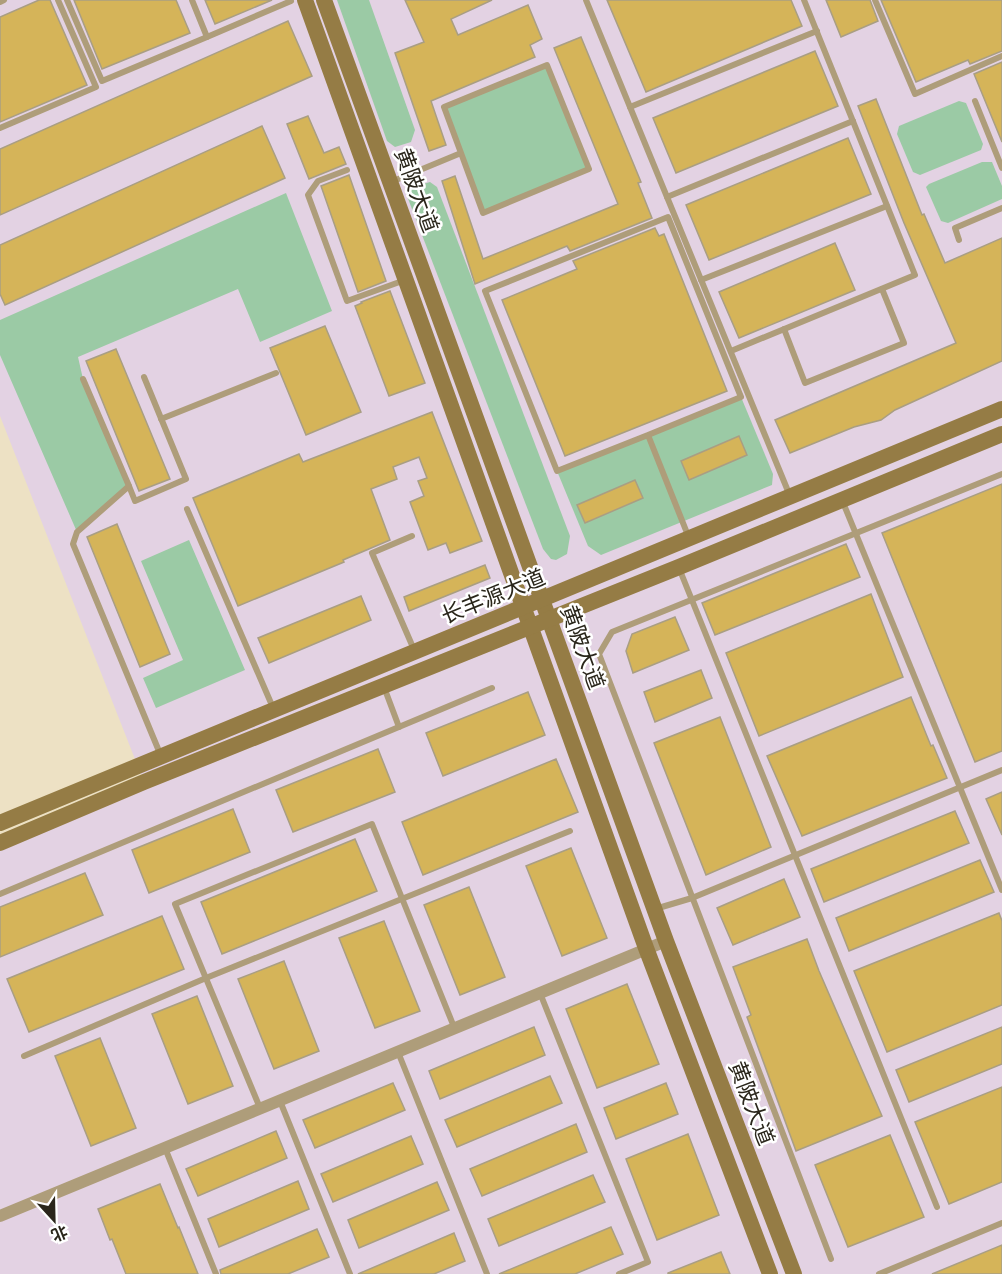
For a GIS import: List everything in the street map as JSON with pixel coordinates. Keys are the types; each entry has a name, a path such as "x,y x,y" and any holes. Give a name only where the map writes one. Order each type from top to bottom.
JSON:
{"street":[{"name":"黄陂大道","path":"324,0 666,941 794,1274"},
{"name":"黄陂大道","path":"298,1 406,280 646,948 770,1274"},
{"name":"长丰源大道","path":"0,823 1002,409"},
{"name":"长丰源大道","path":"0,843 1002,434"},
{"path":"0,1216 666,941"}],"lane":[{"path":"0,2 4,0"},
{"path":"0,128 96,87 58,0"},
{"path":"67,0 102,81 207,36 298,1"},
{"path":"192,0 207,36"},
{"path":"586,0 791,497"},
{"path":"731,351 915,275 804,0"},
{"path":"875,0 915,94 1002,57"},
{"path":"630,107 816,31"},
{"path":"546,65 589,169 483,213 461,153 444,107 546,65"},
{"path":"975,101 1002,168"},
{"path":"667,197 853,120"},
{"path":"390,183 461,153"},
{"path":"348,170 318,181 308,195 347,301 406,280"},
{"path":"701,280 887,206"},
{"path":"959,240 955,228 1002,208"},
{"path":"668,217 741,397 648,435 557,471 485,291 668,217"},
{"path":"784,329 805,383 893,348 904,343 882,289"},
{"path":"161,419 276,373"},
{"path":"83,379 135,501 186,479 144,377"},
{"path":"648,435 690,539"},
{"path":"831,1259 599,654 612,632 1002,474"},
{"path":"129,486 77,532 73,544 161,756"},
{"path":"842,500 1002,890"},
{"path":"187,508 274,710"},
{"path":"412,536 372,553 415,652"},
{"path":"679,567 937,1207"},
{"path":"383,686 399,727"},
{"path":"0,894 492,688"},
{"path":"655,909 692,898 1002,770"},
{"path":"260,1108 175,904 372,824 454,1027"},
{"path":"24,1056 206,978 570,831"},
{"path":"540,992 648,1262 619,1274"},
{"path":"398,1051 487,1274"},
{"path":"280,1100 350,1274"},
{"path":"165,1148 216,1274"},
{"path":"879,1274 1002,1223"}],"shaded area":[{"path":"0,0 1002,0 1002,1274 0,1274 0,843 144,782 0,416"}],"green space":[{"path":"337,0 369,0 415,130 411,142 395,147 387,141"},
{"path":"547,65 589,169 483,213 444,107"},
{"path":"959,101 966,103 983,144 981,150 920,175 913,172 897,134 899,126"},
{"path":"982,162 992,162 1002,186 1002,199 948,223 941,221 926,187"},
{"path":"430,182 437,187 570,536 567,554 556,560 551,559 543,549 407,196 407,189"},
{"path":"286,193 332,311 260,342 238,289 78,357 83,379 129,486 77,532 0,355 0,320"},
{"path":"741,397 773,474 772,485 601,555 588,546 557,471"},
{"path":"189,540 245,670 156,708 143,678 183,660 141,561"}],"building":[{"path":"39,0 50,0 87,85 0,122 0,17"},
{"path":"74,0 176,0 190,33 102,69"},
{"path":"205,0 272,0 215,24"},
{"path":"405,0 492,0 451,19 458,35 528,5 542,39 530,45 535,57 431,101 446,145 429,151 395,53 424,42"},
{"path":"607,0 791,0 802,26 646,92"},
{"path":"826,0 870,0 878,21 841,37"},
{"path":"881,0 1002,0 1002,51 970,64 968,60 916,82"},
{"path":"288,21 312,76 0,215 0,149"},
{"path":"581,37 641,182 638,183 652,218 570,251 567,246 475,284 442,181 455,176 483,259 618,204 554,48"},
{"path":"815,51 838,106 676,173 653,118"},
{"path":"1002,62 1002,142 974,74"},
{"path":"876,99 922,215 924,214 945,263 1002,238 1002,361 895,410 881,420 854,427 790,453 775,420 956,343 904,223 858,106"},
{"path":"308,116 324,153 339,147 346,164 309,179 287,124"},
{"path":"262,126 285,178 5,305 0,294 0,245"},
{"path":"848,138 871,194 709,260 686,205"},
{"path":"349,175 386,281 358,292 321,186"},
{"path":"655,228 659,236 664,234 727,391 565,456 502,300 577,269 573,261"},
{"path":"835,243 855,290 739,338 719,292"},
{"path":"390,291 425,383 389,396 355,306"},
{"path":"325,326 361,412 306,435 270,348"},
{"path":"116,349 170,479 139,491 86,361"},
{"path":"432,412 482,541 450,553 446,543 428,550 410,502 424,496 418,481 427,478 419,457 393,467 397,479 371,489 390,540 343,560 344,562 238,606 193,498 299,454 303,462"},
{"path":"739,436 747,455 689,480 681,461"},
{"path":"635,480 643,498 585,523 577,505"},
{"path":"1002,484 1002,751 975,762 882,533"},
{"path":"117,524 170,654 140,667 87,537"},
{"path":"846,544 860,577 715,635 702,603"},
{"path":"485,565 490,578 409,611 404,597"},
{"path":"871,594 903,677 759,736 726,653"},
{"path":"361,596 371,620 269,663 258,638"},
{"path":"675,617 689,650 633,673 626,651 632,634"},
{"path":"701,670 712,698 655,722 644,692"},
{"path":"528,692 545,735 443,776 426,733"},
{"path":"911,697 947,778 802,836 767,756"},
{"path":"720,717 771,847 706,875 654,743"},
{"path":"378,749 395,792 293,832 276,790"},
{"path":"556,759 578,812 423,875 402,822"},
{"path":"1002,792 1002,835 986,799"},
{"path":"233,809 250,852 149,893 132,850"},
{"path":"955,811 969,843 824,902 811,869"},
{"path":"355,839 377,891 222,954 201,902"},
{"path":"571,848 607,938 562,956 526,866"},
{"path":"980,860 994,892 849,951 836,918"},
{"path":"85,873 103,915 0,957 0,907"},
{"path":"784,879 800,917 733,945 717,908"},
{"path":"469,887 505,977 460,995 424,905"},
{"path":"999,913 1002,921 1002,1005 887,1052 854,971"},
{"path":"162,916 184,969 29,1032 7,979"},
{"path":"384,921 420,1011 375,1028 339,938"},
{"path":"807,939 882,1116 796,1151 747,1017 751,1015 733,967"},
{"path":"284,961 319,1051 274,1069 238,979"},
{"path":"627,984 659,1064 597,1088 566,1009"},
{"path":"197,996 233,1086 188,1104 152,1014"},
{"path":"534,1027 545,1055 440,1099 429,1071"},
{"path":"1002,1027 1002,1064 909,1102 896,1070"},
{"path":"100,1038 136,1128 91,1146 55,1056"},
{"path":"550,1076 562,1103 457,1147 445,1120"},
{"path":"393,1083 405,1110 315,1148 303,1120"},
{"path":"666,1083 678,1114 616,1139 604,1108"},
{"path":"1002,1087 1002,1182 949,1204 915,1122"},
{"path":"576,1124 587,1152 482,1196 470,1169"},
{"path":"276,1131 287,1158 198,1196 186,1169"},
{"path":"688,1134 719,1215 657,1240 626,1159"},
{"path":"890,1135 924,1217 848,1247 815,1165"},
{"path":"411,1136 423,1164 333,1202 321,1174"},
{"path":"593,1175 605,1202 499,1246 488,1219"},
{"path":"298,1181 309,1209 219,1247 208,1219"},
{"path":"437,1182 449,1210 359,1248 348,1220"},
{"path":"160,1184 198,1274 126,1274 112,1239 110,1240 98,1209"},
{"path":"611,1227 623,1254 575,1274 499,1274"},
{"path":"317,1229 329,1257 288,1274 221,1274 220,1270"},
{"path":"454,1233 465,1261 434,1274 358,1274"},
{"path":"1002,1245 1002,1274 932,1274"},
{"path":"721,1252 730,1274 668,1274 668,1273"}]}
